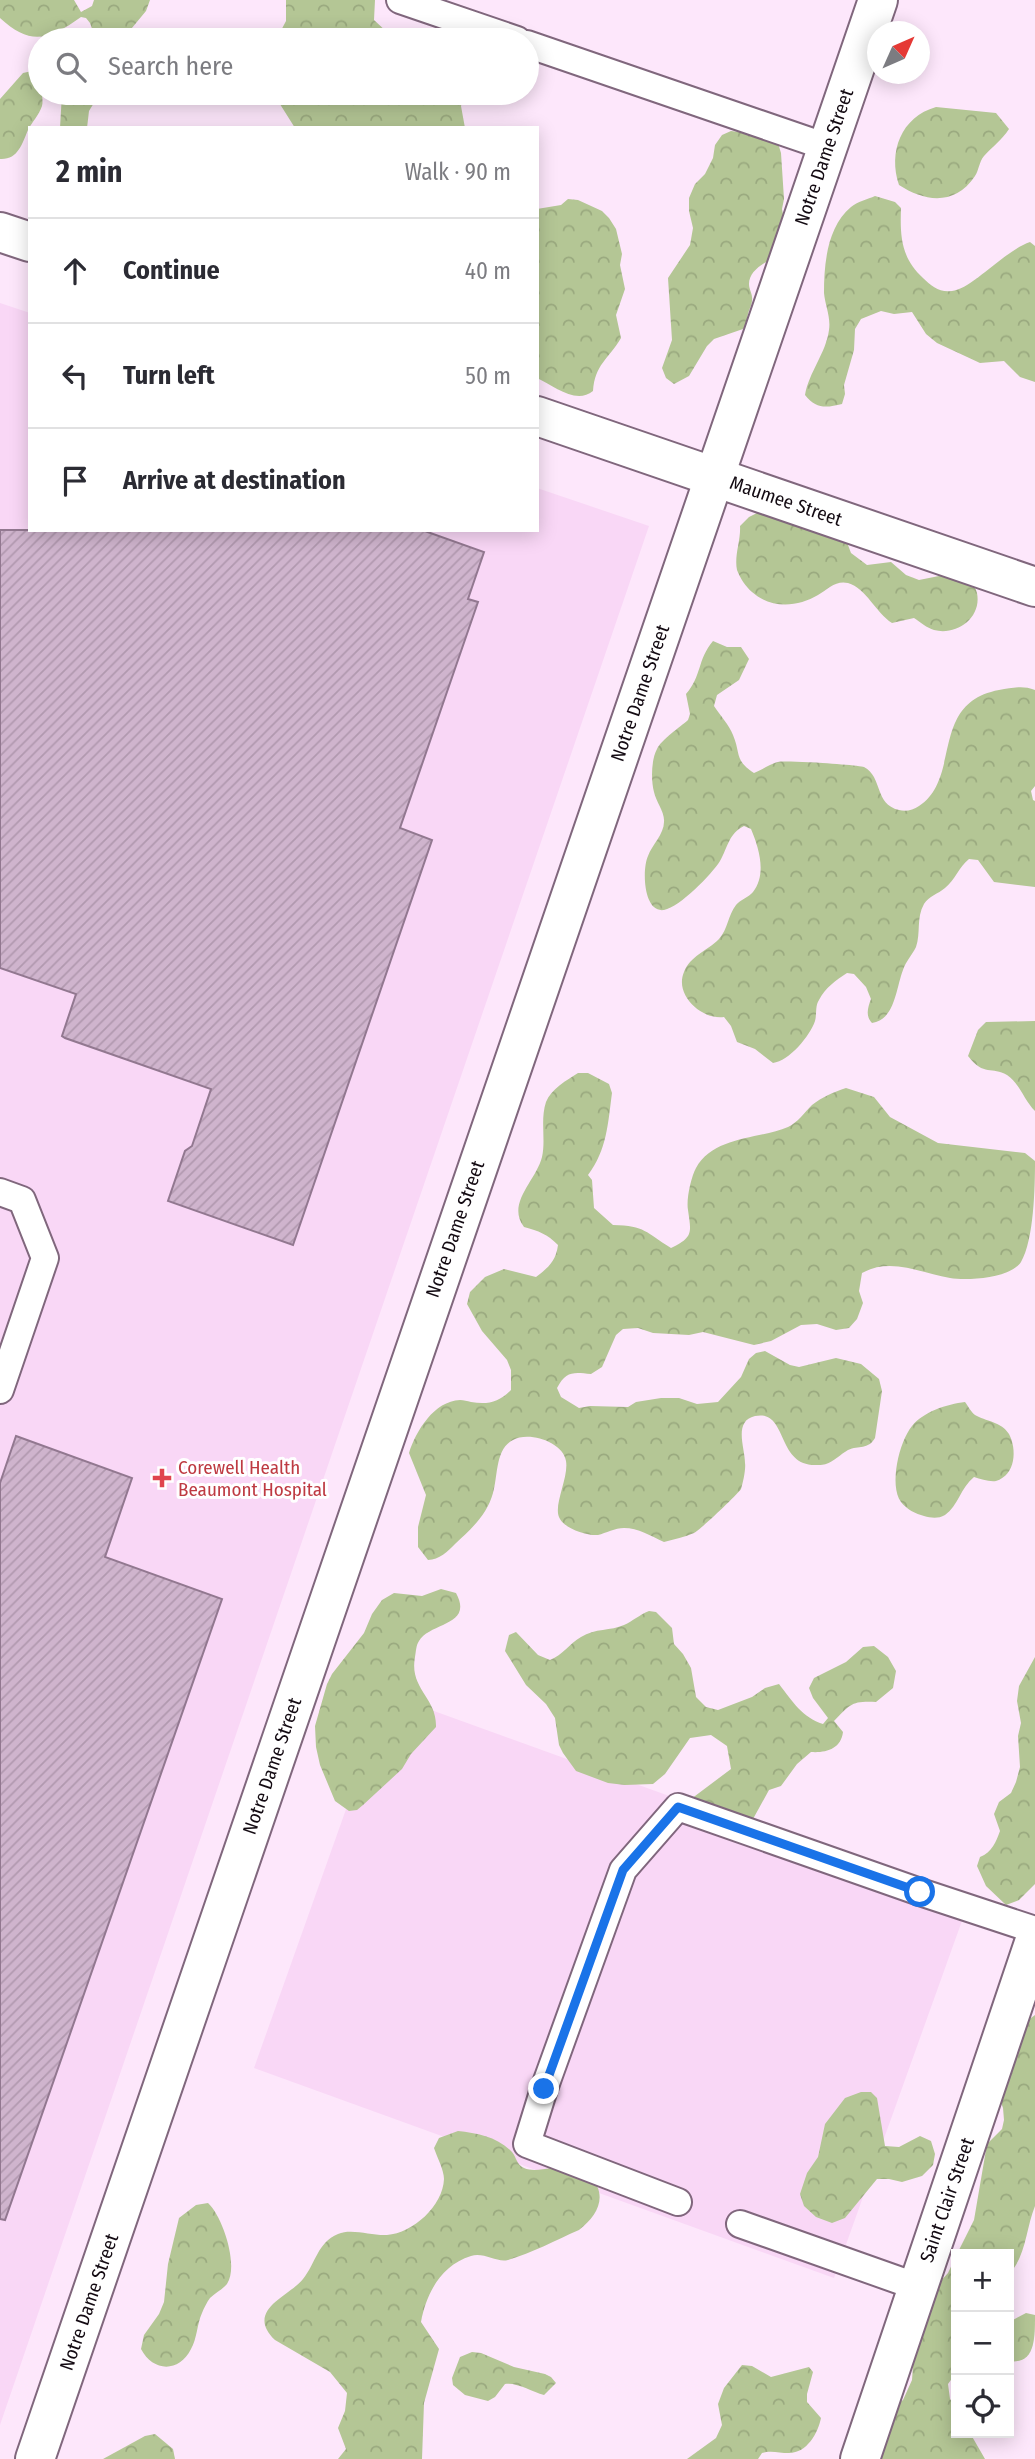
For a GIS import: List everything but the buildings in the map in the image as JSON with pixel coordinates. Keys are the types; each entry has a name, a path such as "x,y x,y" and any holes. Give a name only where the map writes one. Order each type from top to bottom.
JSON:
{"street":[{"name":"Notre Dame Street","path":"36,2459 878,0"},
{"path":"0,232 28,241"},
{"name":"Maumee Street","path":"539,417 1035,587"},
{"name":"Saint Clair Street","path":"860,2459 1035,1940"}],"lane":[{"path":"400,0 482,28"},
{"path":"539,48 827,147"},
{"path":"0,1192 22,1200 45,1258 0,1390"},
{"path":"678,2202 527,2144 544,2089 623,1870 678,1807 1035,1930"},
{"path":"740,2224 918,2287"}],"shaded area":[{"name":"Corewell Health Beaumont Hospital","path":"0,303 28,312 28,532 539,532 539,489 649,526 0,2425"},
{"path":"387,1694 968,1904 834,2278 254,2068"}],"green space":[{"path":"0,0 74,0 81,12 92,6 94,0 150,0 146,11 132,28 92,28 86,18 81,17 64,28 28,28 28,35 0,18"},
{"path":"286,0 375,0 374,20 383,28 282,28 286,21"},
{"path":"28,72 28,105 42,106 28,126 19,150 11,157 0,159 0,99 23,73"},
{"path":"61,105 93,105 87,126 60,126"},
{"path":"281,105 461,105 465,126 294,126"},
{"path":"936,107 996,113 1009,129 984,156 967,186 949,197 929,198 899,185 895,160 900,137 906,127 924,112"},
{"path":"731,131 759,131 777,140 781,153 784,199 782,209 786,230 781,254 752,273 749,286 752,301 748,322 743,329 714,339 689,376 674,384 666,378 662,368 672,340 668,278 690,245 693,228 689,198 695,184 705,174 713,158 715,145 722,135"},
{"path":"875,196 895,202 901,208 903,246 910,263 929,284 940,290 960,289 1020,247 1030,242 1035,246 1035,382 1020,377 1004,361 980,363 937,343 926,334 912,312 894,314 881,311 861,319 855,329 854,350 844,385 842,404 822,406 813,403 805,395 825,347 829,330 824,282 832,235 843,215 851,207"},
{"path":"568,199 578,200 602,211 616,229 622,254 620,265 625,289 616,315 621,338 599,368 593,391 579,396 565,393 539,379 539,209 561,205"},
{"path":"761,511 837,516 851,553 867,565 891,562 906,575 919,580 959,572 976,590 975,610 959,628 942,631 931,629 914,618 892,623 866,595 844,582 810,599 793,604 776,604 759,598 748,588 736,565 740,526"},
{"path":"713,641 727,647 741,647 749,659 739,680 717,695 714,706 731,731 743,764 754,773 775,763 784,762 864,767 874,777 886,802 902,811 917,807 932,794 940,778 954,725 963,710 977,698 999,690 1022,687 1035,690 1035,786 1031,791 1035,801 1035,887 994,882 978,860 969,859 948,885 924,904 916,947 904,967 894,1002 886,1016 872,1023 868,1014 871,999 866,987 854,974 847,973 821,996 815,1021 804,1040 786,1058 773,1063 755,1049 737,1042 724,1017 707,1014 692,1004 686,997 682,981 690,962 719,939 736,905 751,894 757,885 761,869 757,844 751,829 744,826 735,832 710,874 687,897 671,908 657,909 648,898 646,889 646,862 664,822 653,787 654,759 662,742 688,720 690,714 686,694 695,681 704,655"},
{"path":"1035,1021 1035,1111 1019,1087 1007,1075 983,1069 968,1056 978,1030 986,1022"},
{"path":"578,1073 588,1073 609,1084 612,1093 603,1146 588,1175 592,1180 594,1208 613,1225 639,1228 671,1248 684,1241 689,1233 689,1189 694,1172 704,1158 725,1144 788,1127 816,1102 846,1088 874,1097 890,1117 938,1143 1025,1153 1035,1161 1029,1241 1021,1262 999,1275 950,1278 895,1266 873,1268 862,1273 859,1291 863,1303 857,1319 849,1328 836,1330 817,1324 801,1325 771,1341 754,1345 703,1332 689,1335 653,1333 638,1328 623,1329 616,1335 602,1367 591,1374 575,1373 564,1378 557,1388 561,1397 579,1408 628,1407 636,1402 661,1398 679,1398 697,1404 718,1402 741,1377 749,1359 756,1353 765,1351 799,1367 836,1358 861,1364 879,1379 882,1391 875,1438 866,1446 848,1450 829,1463 815,1465 803,1463 794,1456 773,1421 765,1416 748,1419 742,1429 745,1466 741,1489 694,1533 664,1542 629,1528 593,1535 567,1526 558,1514 566,1468 564,1454 544,1440 520,1438 507,1444 503,1450 493,1493 483,1515 446,1552 428,1560 418,1547 418,1527 426,1495 409,1453 421,1427 434,1411 442,1406 460,1400 493,1402 511,1390 511,1370 507,1360 482,1331 467,1304 470,1292 485,1277 504,1269 536,1277 553,1260 558,1245 542,1233 524,1227 518,1209 542,1157 543,1116 548,1097"},
{"path":"965,1402 975,1415 998,1424 1009,1434 1014,1454 1011,1467 1003,1478 996,1481 974,1477 945,1515 934,1518 918,1514 903,1505 897,1495 897,1464 903,1442 912,1426 922,1417 943,1407"},
{"path":"441,1589 456,1593 460,1604 459,1612 455,1618 424,1635 419,1641 414,1668 419,1685 432,1708 436,1727 411,1754 402,1769 357,1810 349,1811 335,1801 320,1765 316,1747 315,1726 327,1684 364,1633 382,1600 394,1593 422,1596"},
{"path":"649,1611 656,1612 672,1628 674,1644 691,1668 696,1697 706,1707 718,1710 779,1684 804,1713 823,1724 828,1718 809,1688 814,1678 846,1662 863,1647 874,1646 888,1657 896,1671 893,1688 876,1702 861,1702 848,1707 834,1721 843,1732 836,1746 827,1751 811,1752 797,1764 781,1786 769,1790 753,1819 724,1835 691,1799 731,1769 727,1746 711,1735 690,1738 665,1774 653,1784 608,1783 576,1771 559,1745 555,1718 546,1704 526,1685 505,1651 509,1635 516,1632 538,1655 550,1660 586,1634 619,1627"},
{"path":"1035,1657 1035,1884 1019,1900 1006,1905 986,1886 977,1866 980,1857 993,1846 1000,1831 994,1814 999,1802 1011,1793 1016,1782 1020,1767 1018,1736 1021,1723 1017,1701 1019,1686"},
{"path":"1035,2015 1035,2206 1014,2268 1014,2249 960,2249 974,2220 987,2144 1002,2129 1003,2108 991,2074 1012,2032"},
{"path":"861,2092 871,2092 877,2098 885,2146 899,2147 920,2136 931,2141 935,2154 933,2165 922,2176 902,2182 877,2179 845,2218 832,2223 816,2217 804,2206 800,2194 807,2173 818,2157 825,2124 845,2098"},
{"path":"458,2131 494,2139 512,2152 518,2163 529,2170 566,2166 579,2168 596,2183 600,2198 598,2205 591,2218 579,2230 535,2250 504,2261 481,2255 471,2256 460,2260 443,2273 431,2291 421,2322 439,2349 424,2403 422,2459 338,2459 346,2449 338,2428 345,2411 347,2393 330,2372 275,2340 264,2320 272,2305 303,2279 321,2248 331,2238 344,2232 381,2235 397,2233 416,2224 425,2216 438,2199 444,2179 434,2148 439,2138"},
{"path":"208,2203 219,2219 228,2242 230,2276 227,2284 207,2303 200,2317 193,2345 186,2357 173,2366 166,2367 146,2357 141,2349 144,2335 164,2302 168,2264 179,2218 196,2205"},
{"path":"951,2267 951,2380 948,2384 951,2438 973,2438 985,2459 865,2459 888,2411 903,2400 912,2380 917,2307"},
{"path":"1026,2313 1035,2315 1032,2348 1029,2355 1018,2361 1014,2361 1014,2319"},
{"path":"472,2352 514,2367 545,2374 556,2383 544,2395 505,2384 495,2397 488,2401 465,2395 453,2385 452,2378 460,2357"},
{"path":"742,2365 752,2366 771,2377 809,2367 813,2372 807,2402 821,2418 814,2436 801,2450 789,2453 765,2452 758,2459 687,2459 716,2438 722,2425 718,2404 724,2388"},
{"path":"155,2434 173,2449 175,2459 103,2459 145,2436"}],"place":[{"name":"Corewell Health Beaumont Hospital","path":"162,1478"}],"route":[{"path":"544,2089 623,1870 678,1807 920,1892"}]}
